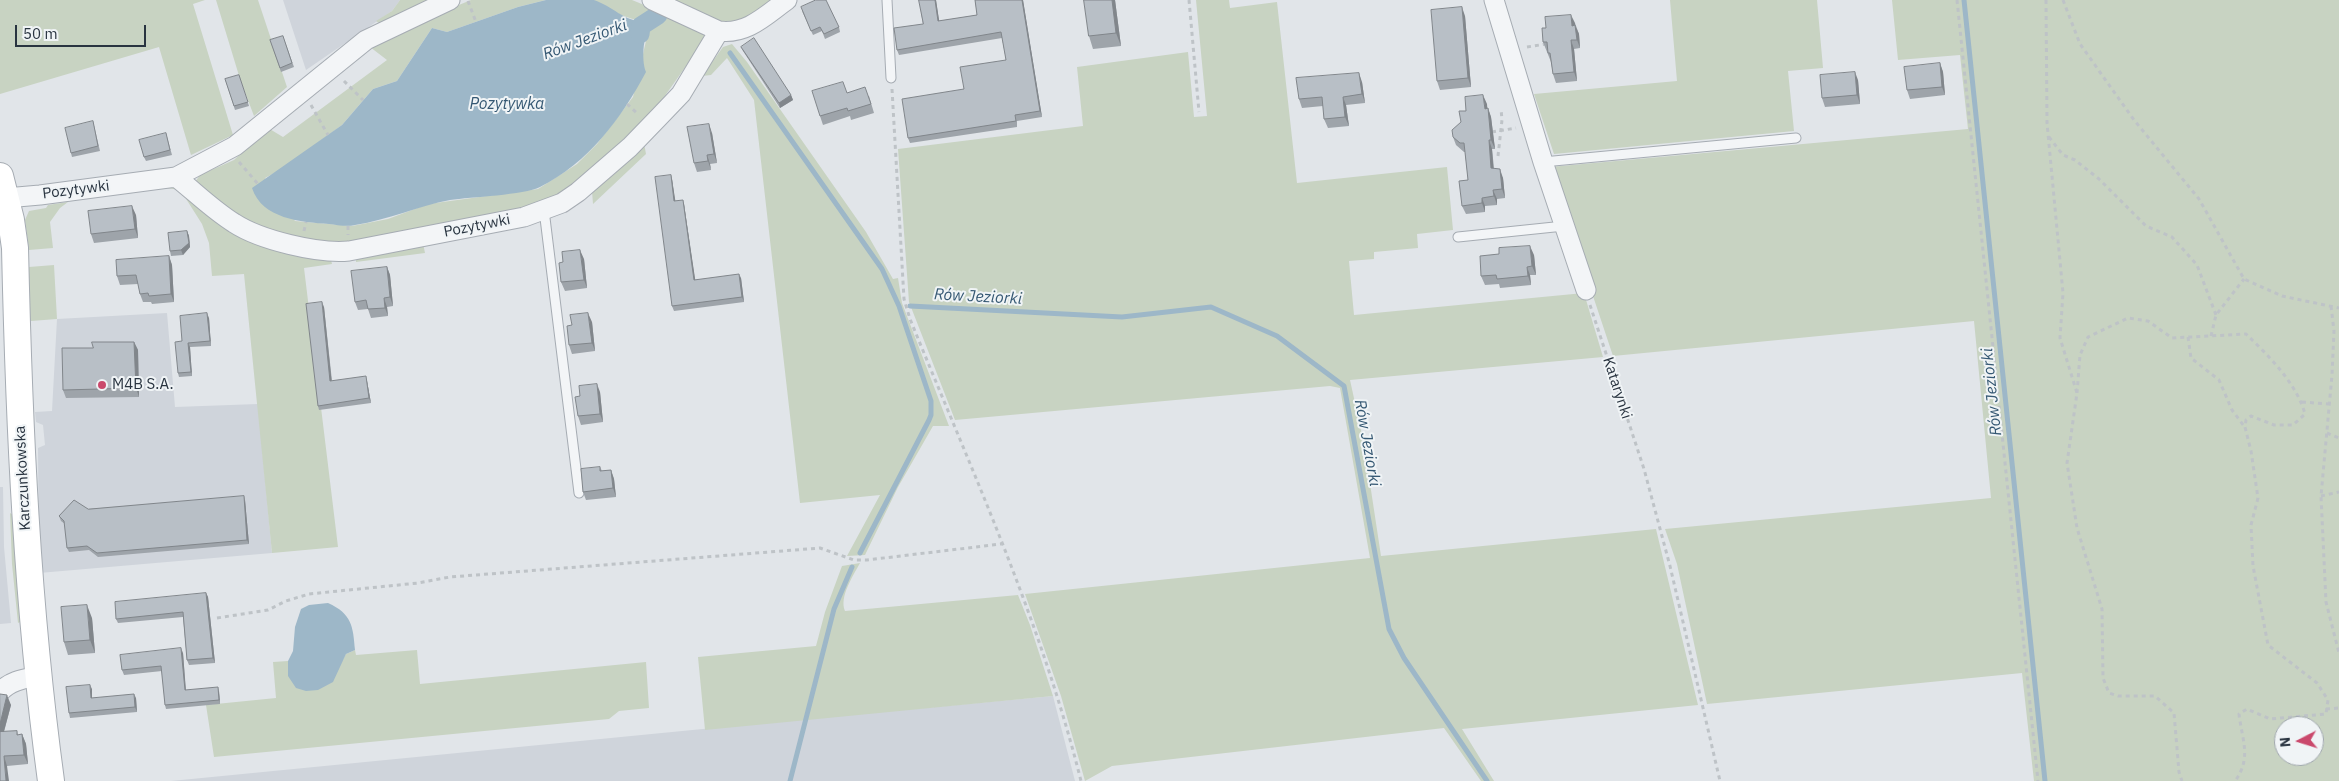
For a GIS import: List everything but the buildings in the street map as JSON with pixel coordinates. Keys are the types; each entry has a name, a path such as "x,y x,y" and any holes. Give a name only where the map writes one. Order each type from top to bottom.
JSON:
{"street":[{"path":"652,0 719,31 740,31 788,0"},
{"path":"1494,0 1543,162 1586,290"},
{"name":"Pozytywki","path":"3,187 40,195 176,177 235,146 366,40 459,1"},
{"name":"Pozytywki","path":"176,177 242,228 297,246 330,252 349,251 524,217 544,210 578,192 648,130 681,94 719,31"},
{"name":"Karczunkowska","path":"3,187 15,248 24,516 38,676 52,781"},
{"path":"0,692 5,686 17,680 38,676"}],"lane":[{"path":"887,0 891,78"},
{"path":"1543,162 1796,138"},
{"path":"544,210 579,493"},
{"path":"1458,237 1564,226"}],"path":[{"path":"1189,0 1199,112"},
{"path":"1957,0 2038,781"},
{"path":"2046,0 2048,137 2063,293 2060,338 2077,393"},
{"path":"2063,0 2080,44 2134,120 2199,199 2244,279 2282,296 2339,308"},
{"path":"459,1 476,22"},
{"path":"1520,48 1546,44"},
{"path":"891,78 904,298 910,319 1027,608 1052,677 1081,781"},
{"path":"350,87 363,100"},
{"path":"1498,156 1501,109"},
{"path":"316,113 328,135"},
{"path":"1492,132 1518,128"},
{"path":"2048,137 2063,155 2074,160 2099,179 2146,226 2172,237 2197,265 2216,315"},
{"path":"236,158 258,184"},
{"path":"2212,336 2216,315 2244,279"},
{"name":"Katarynki","path":"1586,290 1644,470 1670,566 1720,781"},
{"path":"2331,306 2334,331 2330,404 2320,496 2326,602 2339,653"},
{"path":"2182,781 2179,772 2174,713 2155,696 2118,696 2108,693 2103,678 2102,609 2078,528 2067,463 2077,393 2080,355 2088,336 2128,318 2148,321 2172,338 2246,334 2293,388 2302,402 2305,414 2293,425 2274,425 2251,416 2246,420 2245,427"},
{"path":"2188,337 2191,358 2220,380 2232,410 2245,427 2252,452 2258,498 2251,525 2253,566 2268,645 2317,683 2328,700 2326,714 2302,718 2270,719 2247,709 2239,714 2244,746 2244,769 2235,781"},
{"path":"2302,402 2330,404"},
{"path":"2327,433 2339,438"},
{"path":"2320,496 2339,492"},
{"path":"217,618 268,610 286,601 309,594 409,584 450,577 820,548 854,560 867,560 1001,544"},
{"path":"2326,709 2339,708"}],"shaded area":[{"path":"283,0 400,0 392,11 306,70"},
{"path":"167,313 175,407 258,404 272,553 39,573 38,448 45,445 43,425 36,422 35,412 52,411 57,319"},
{"path":"0,487 3,487 4,547 11,623 0,624"},
{"path":"1053,696 1075,781 171,781 805,719"}],"green space":[{"path":"0,0 205,0 193,4 233,135 191,155 159,47 0,94"},
{"path":"216,0 258,0 287,87 254,116 240,79"},
{"path":"400,0 430,0 383,26 376,21 392,11"},
{"path":"471,0 546,0 518,7 447,32 432,28 397,81 373,89 342,125 284,168 265,178 295,221 352,226 388,219 428,204 538,189 577,164 597,144 633,97 646,41 646,31 653,22 628,18 593,0 632,0 700,28 704,36 698,49 650,117 553,202 329,247 251,226 195,182 200,175 234,160 268,128 283,137 387,60 370,47 389,34"},
{"path":"672,0 775,0 749,18 730,22 710,18"},
{"path":"1196,0 1229,0 1230,8 1277,2 1297,183 1447,167 1453,230 1417,234 1418,248 1374,252 1374,259 1349,261 1354,315 1584,293 1603,357 1350,380 1364,444 1381,556 1656,529 1698,705 1462,729 1494,781 1481,781 1444,728 1112,766 1085,781 1061,696 1025,594 1370,558 1340,388 1330,386 955,420 909,302 898,149 1083,126 1077,67 1188,52 1194,117 1207,116"},
{"path":"1670,0 1817,0 1823,68 1788,71 1794,131 1554,154 1534,94 1677,81"},
{"path":"1892,0 2339,0 2339,781 2034,781 2022,673 1707,704 1677,564 1665,529 1991,498 1974,321 1613,356 1550,167 1968,129 1960,55 1898,60"},
{"path":"732,44 747,62 866,232 893,279 898,278 902,303 949,426 933,426 898,487 865,555 847,556 880,495 800,503 754,100 727,58 711,75 702,76 723,47"},
{"path":"644,143 646,154 593,204 592,191"},
{"path":"171,184 331,260 332,264 304,268 338,547 272,553 244,274 212,276 209,243 202,224 183,194 174,189 158,187"},
{"path":"68,202 60,208 50,222 53,248 29,250 25,220 29,211 46,208 48,205"},
{"path":"423,243 425,253 356,262 356,258"},
{"path":"54,265 57,319 31,321 27,315 26,272 29,267"},
{"path":"10,513 13,515 15,522 20,622 18,623 12,564"},
{"path":"860,563 845,593 845,611 1018,595 1030,625 1053,696 705,730 698,657 816,646 825,612 842,566"},
{"path":"355,650 356,655 417,650 420,684 646,662 649,708 619,711 609,719 214,757 206,705 276,698 273,662 288,661 288,676 340,665 346,654"}],"water":[{"name":"Pozytywka","path":"546,0 594,0 630,19 644,22 647,19 653,21 645,38 644,67 646,72 626,106 602,138 573,166 557,177 532,190 450,200 379,220 349,226 307,222 284,217 264,206 257,198 252,188 342,125 373,89 397,81 432,28 447,32 518,7"},
{"path":"328,603 347,616 352,627 355,650 346,654 333,682 318,690 306,691 296,688 288,676 288,661 293,651 295,627 301,609 309,605"}],"waterway":[{"name":"Rów Jeziorki","path":"1964,0 2045,781"},
{"path":"640,34 641,26 658,15"},
{"name":"Rów Jeziorki","path":"730,53 882,269 899,306 931,401 929,420 860,553"},
{"name":"Rów Jeziorki","path":"910,306 1122,317 1211,307 1277,336 1344,386 1389,629 1404,658 1487,781"},
{"path":"790,781 834,609 852,567"}],"place":[{"name":"M4B S.A.","path":"102,385"}]}
